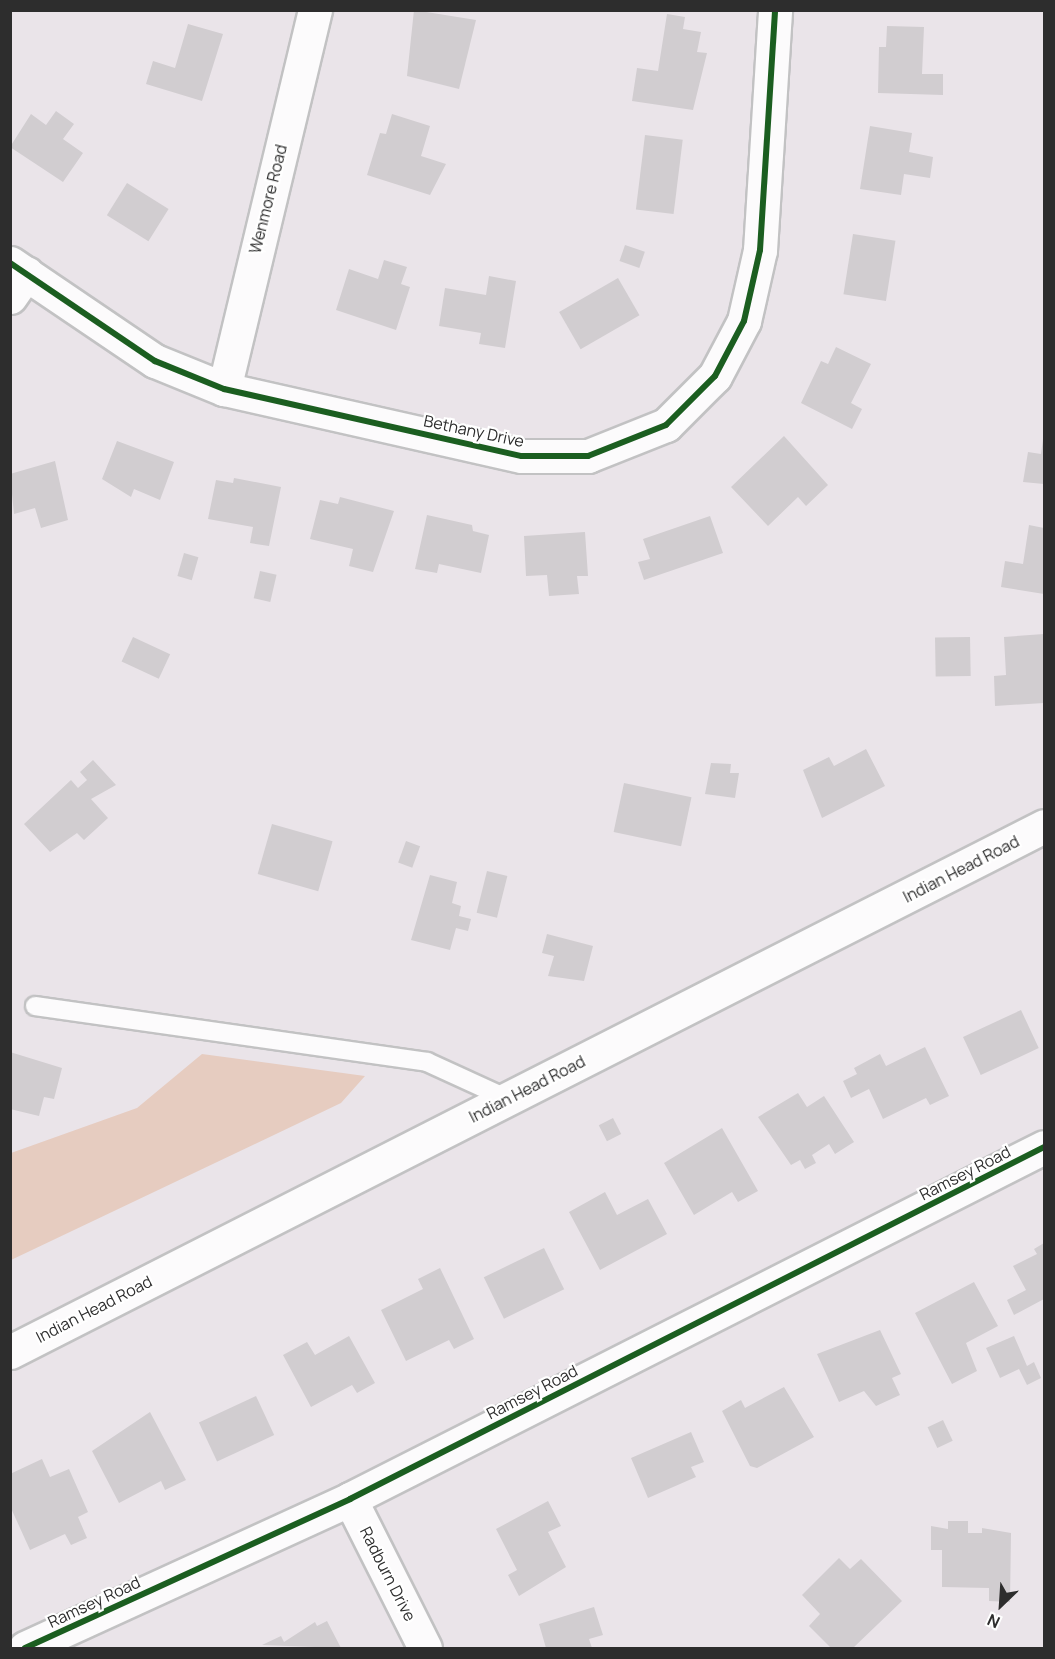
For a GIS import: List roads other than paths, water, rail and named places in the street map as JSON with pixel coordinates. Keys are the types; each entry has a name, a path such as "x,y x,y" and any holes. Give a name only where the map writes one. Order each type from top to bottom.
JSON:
{"street":[{"name":"Wenmore Road","path":"224,389 315,10"},
{"name":"Bethany Drive","path":"16,278 155,361 224,389 522,456 588,456 666,425 715,376 744,321 760,250 775,10"},
{"name":"Indian Head Road","path":"10,1352 1044,826"},
{"name":"Ramsey Road","path":"25,1648 350,1499 1044,1148"},
{"name":"Radburn Drive","path":"350,1499 425,1648"}],"lane":[{"path":"35,1006 427,1062 508,1099"}]}
